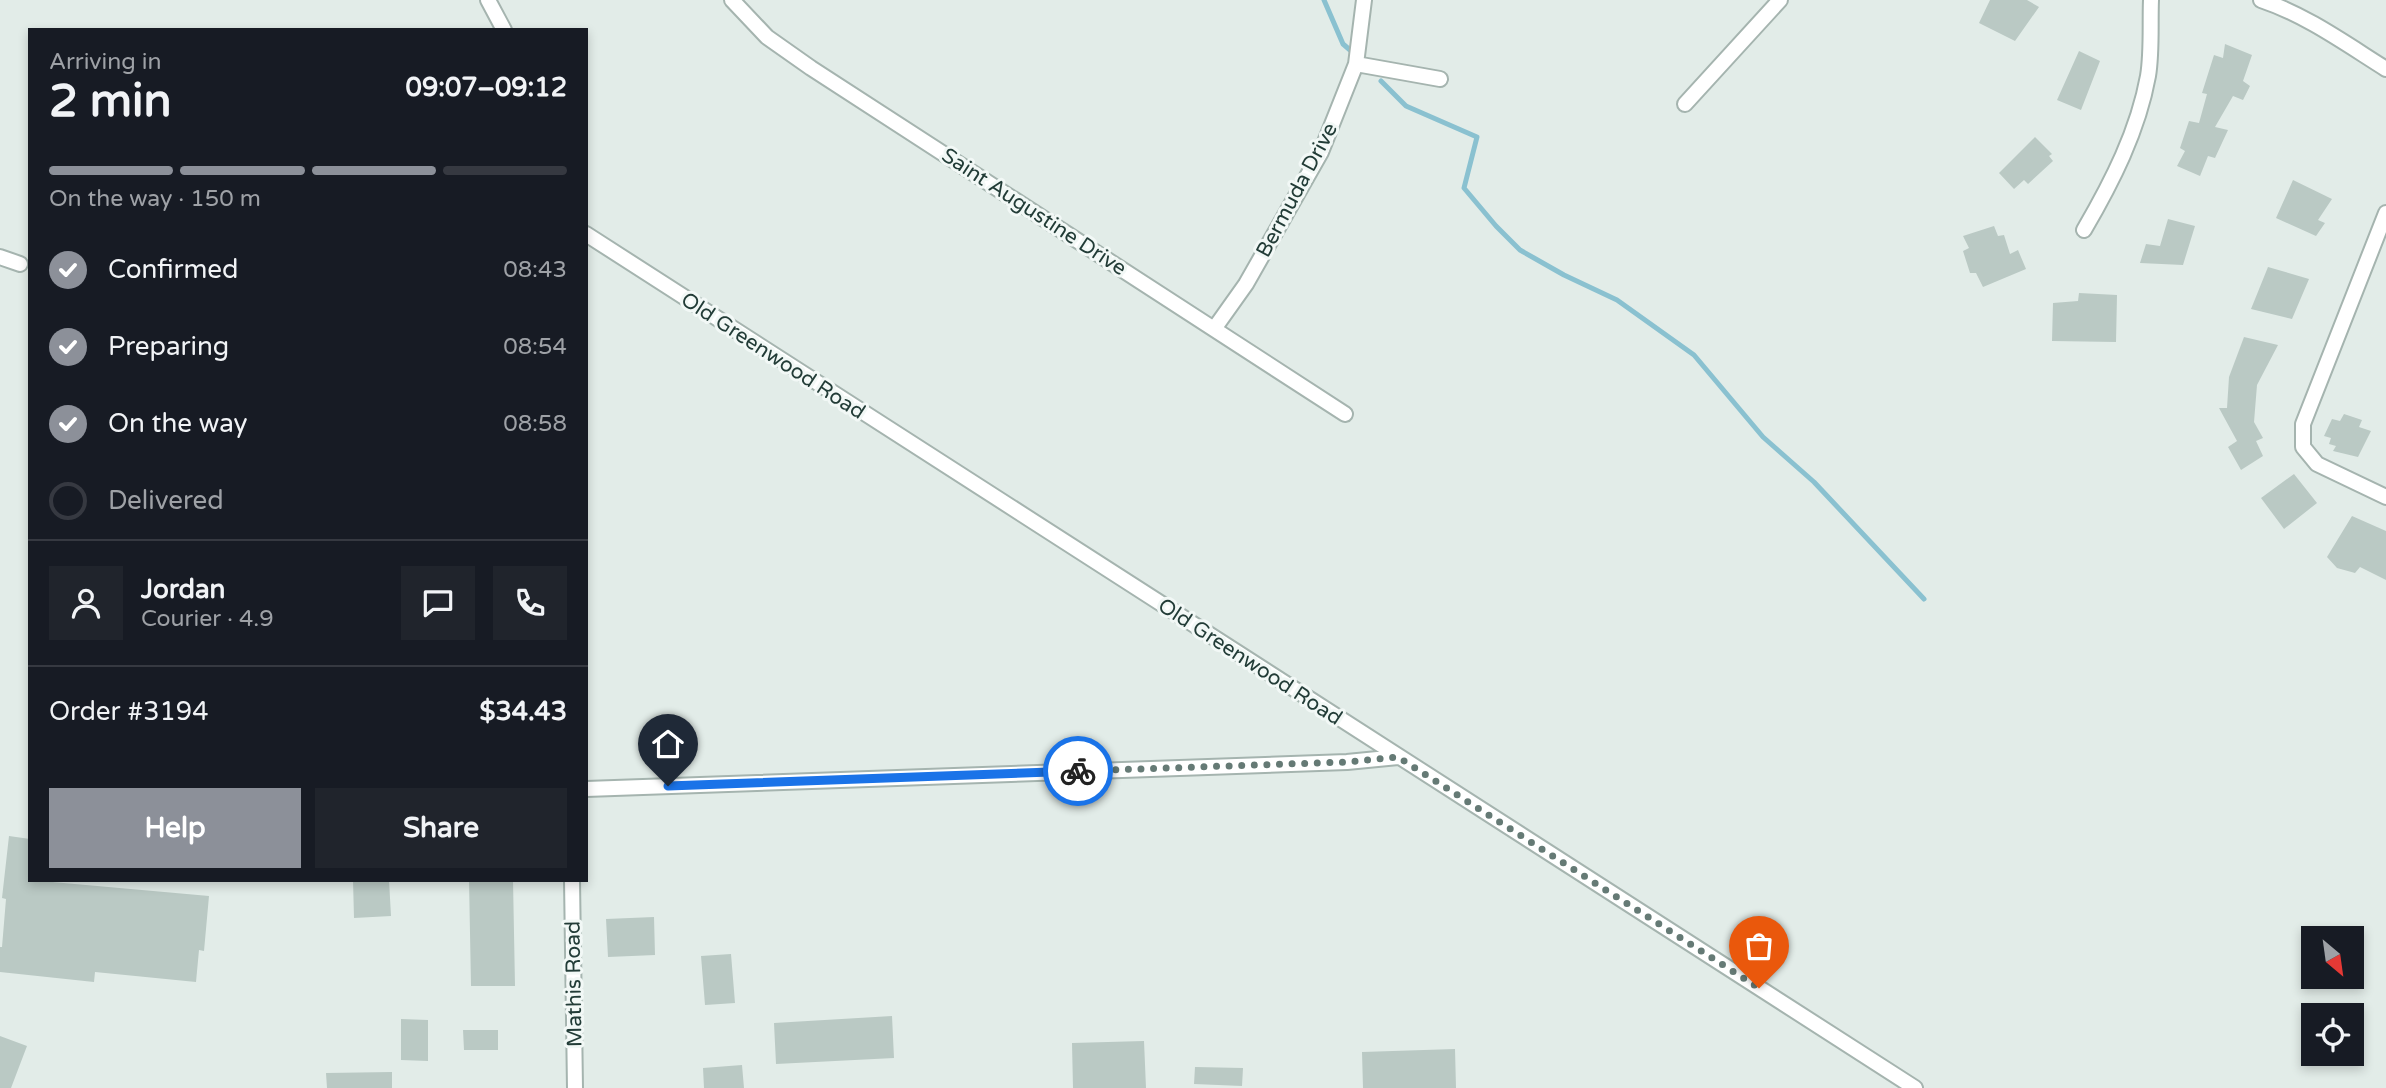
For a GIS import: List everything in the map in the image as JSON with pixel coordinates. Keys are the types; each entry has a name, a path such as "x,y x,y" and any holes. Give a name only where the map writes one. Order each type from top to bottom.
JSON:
{"street":[{"path":"488,0 503,28"},
{"name":"Saint Augustine Drive","path":"732,0 767,37 811,68 1345,414"},
{"name":"Bermuda Drive","path":"1214,328 1246,284 1321,152 1356,64 1364,0"},
{"path":"1685,104 1780,0"},
{"path":"2084,230 2103,197 2131,136 2148,75 2151,0"},
{"path":"2261,0 2281,7 2326,31 2386,69"},
{"path":"1356,64 1440,79"},
{"path":"2386,212 2382,237 2344,318 2303,424 2303,447 2317,464 2386,497"},
{"name":"Old Greenwood Road","path":"588,235 1915,1088"},
{"path":"0,257 20,264"},
{"path":"588,789 1347,762 1398,757"},
{"name":"Mathis Road","path":"572,882 575,1088"}],"building":[{"path":"1990,0 2027,0 2039,7 2015,41 1979,23"},
{"path":"2225,44 2252,55 2243,81 2250,86 2243,100 2233,96 2215,127 2228,130 2215,158 2208,156 2200,176 2177,166 2185,151 2180,148 2189,121 2199,123 2207,94 2202,93 2214,55 2223,58"},
{"path":"2079,51 2100,61 2081,110 2057,100"},
{"path":"2035,137 2052,154 2049,156 2053,161 2028,184 2024,180 2014,189 1999,173"},
{"path":"2293,180 2332,199 2318,220 2325,223 2316,236 2276,218"},
{"path":"2168,219 2195,226 2183,265 2140,263 2146,244 2160,246"},
{"path":"1994,226 1998,236 2004,235 2010,254 2018,250 2026,269 1983,287 1976,273 1970,273 1963,251 1969,248 1963,236"},
{"path":"2268,267 2309,279 2292,319 2251,309"},
{"path":"2079,293 2117,295 2116,342 2052,341 2053,303 2078,301"},
{"path":"2244,337 2278,345 2257,385 2254,422 2263,438 2256,441 2263,456 2241,470 2228,447 2237,441 2219,408 2227,408 2229,377"},
{"path":"2344,414 2362,420 2359,427 2371,431 2358,457 2333,451 2336,446 2329,444 2331,438 2324,436 2332,419 2340,421"},
{"path":"2294,474 2317,503 2284,529 2261,498"},
{"path":"2352,516 2386,531 2386,580 2360,567 2355,573 2337,568 2327,557"},
{"path":"9,836 28,839 28,882 209,896 204,951 199,950 196,982 95,972 94,982 0,972 6,899 2,898"},
{"path":"353,882 389,882 391,916 354,918"},
{"path":"469,882 513,882 515,986 471,986"},
{"path":"654,917 655,955 608,957 606,919"},
{"path":"731,954 735,1003 705,1005 701,956"},
{"path":"892,1016 894,1058 776,1064 774,1023"},
{"path":"401,1019 428,1020 428,1061 401,1060"},
{"path":"463,1030 498,1030 498,1050 464,1050"},
{"path":"0,1036 27,1046 11,1088 0,1088"},
{"path":"1144,1041 1146,1088 1073,1088 1072,1043"},
{"path":"1455,1049 1456,1088 1363,1088 1362,1052"},
{"path":"742,1065 744,1088 704,1088 703,1068"},
{"path":"1195,1067 1243,1068 1242,1086 1194,1084"},
{"path":"392,1072 392,1088 327,1088 326,1073"}],"waterway":[{"path":"1324,0 1343,44 1350,50"},
{"path":"1381,81 1406,106 1477,137 1464,188 1520,250 1617,300 1694,355 1763,437 1814,482 1924,599"}],"way so far":[{"path":"1078,771 1347,762 1398,757 1759,988"}],"route":[{"path":"668,786 1078,771"}]}
